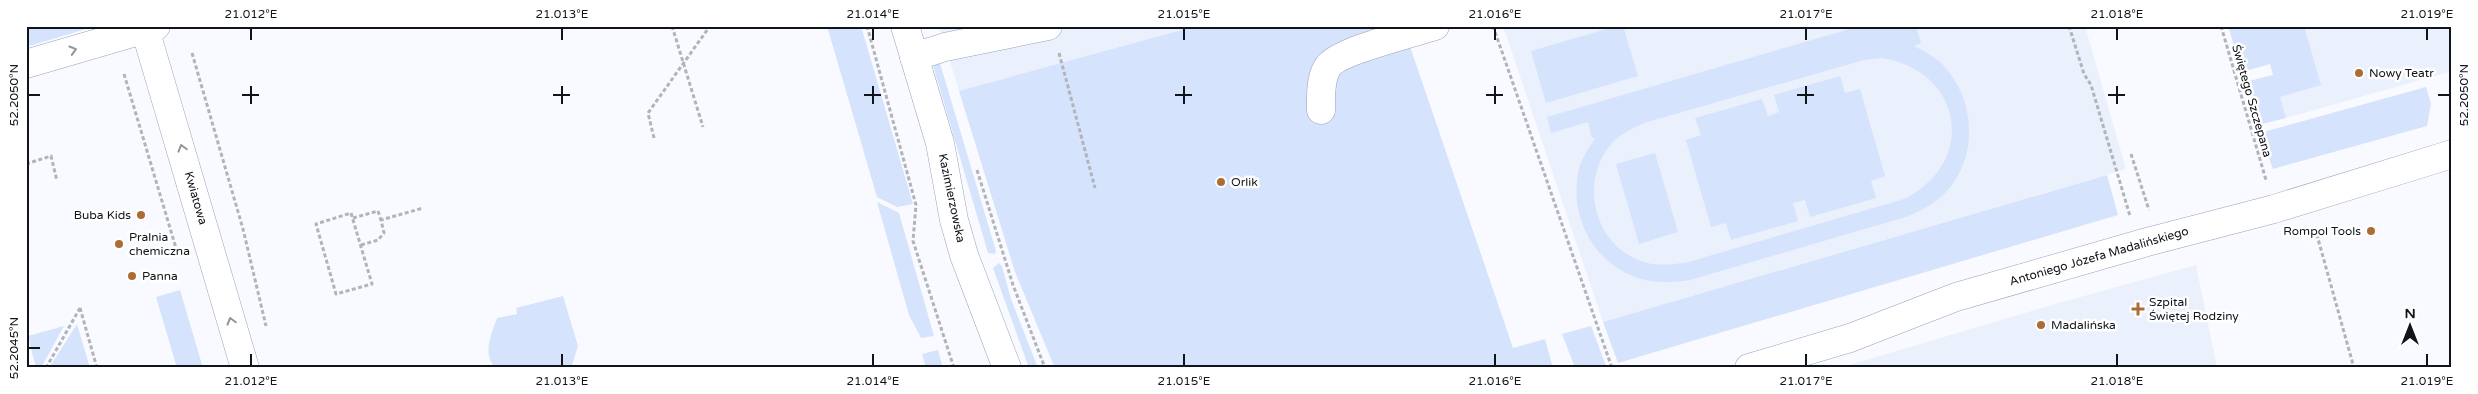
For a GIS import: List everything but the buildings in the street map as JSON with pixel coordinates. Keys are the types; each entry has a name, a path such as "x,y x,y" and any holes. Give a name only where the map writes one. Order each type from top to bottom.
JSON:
{"street":[{"name":"Kazimierzowska","path":"905,26 940,143 954,220 964,255 1007,368"},
{"path":"1321,110 1324,75 1328,66 1345,54 1435,26"},
{"path":"26,64 150,28"},
{"name":"Kwiatowa","path":"150,28 245,368"},
{"path":"914,56 945,47 1052,36"},
{"name":"Antoniego Józefa Madalińskiego","path":"1749,368 1850,338 1956,298 2147,242 2274,209 2452,154"}],"path":[{"path":"672,26 682,65 703,127"},
{"path":"654,138 648,113 710,26"},
{"path":"867,26 916,205 913,241 954,368"},
{"path":"1493,26 1612,368"},
{"path":"2070,26 2084,74 2091,85 2130,216"},
{"name":"Świętego Szczepana","path":"2221,26 2266,180"},
{"path":"1052,36 1095,188"},
{"path":"192,54 243,229 268,334"},
{"path":"124,74 179,258"},
{"path":"2131,154 2149,210"},
{"path":"26,164 51,156 57,181"},
{"path":"975,162 1013,285 1046,368"},
{"path":"381,220 423,208"},
{"path":"353,218 378,211 381,220 384,233 378,240 360,245"},
{"path":"351,213 360,245 372,284 336,294 316,224 351,213"},
{"path":"2314,224 2354,368"},
{"path":"46,368 80,308 97,368"}],"shaded area":[{"path":"26,26 96,26 26,47"},
{"path":"827,26 861,26 913,204 897,207 877,197"},
{"path":"939,26 1196,26 959,91"},
{"name":"Orlik","path":"1196,26 1403,26 1513,348 1545,339 1553,368 1055,368 1015,272 959,91"},
{"path":"1503,26 2085,26 2126,169 1603,322"},
{"path":"1617,26 1623,26 1638,76 1546,103 1531,51"},
{"path":"1860,26 1916,26 1921,43 1914,46 1940,62 1954,80 1962,96 1967,113 1969,131 1968,149 1963,166 1954,182 1942,196 1909,216 1690,280 1662,282 1633,276 1617,268 1602,256 1591,241 1583,225 1578,207 1577,188 1580,165 1595,138 1592,138 1588,122 1551,133 1547,117","holes":["1882,58 1909,66 1930,80 1944,99 1951,120 1951,142 1943,163 1928,183 1904,199 1685,263 1661,265 1647,263 1629,255 1615,244 1604,229 1597,213 1594,195 1595,177 1601,159 1612,143 1619,137 1644,123 1864,60"]},
{"path":"2228,26 2304,26 2321,85 2280,97 2286,118 2258,125 2245,82 2273,75 2270,64 2242,72"},
{"name":"Nowy Teatr","path":"2259,26 2452,26 2452,71 2286,118"},
{"path":"939,60 996,251 995,254 988,253 932,62"},
{"path":"1840,76 1845,93 1860,89 1885,176 1871,181 1876,198 1810,217 1805,200 1793,203 1798,221 1731,240 1726,223 1711,227 1686,140 1701,135 1695,118 1762,99 1768,116 1779,112 1774,95"},
{"path":"2426,87 2431,104 2427,126 2273,169 2260,133"},
{"path":"1655,153 1678,232 1639,244 1616,164"},
{"path":"2107,175 2118,215 1618,363 1603,322"},
{"path":"877,202 899,213 934,336 921,338 909,315"},
{"path":"999,263 1002,266 1011,299 1038,368 1029,368 993,268"},
{"name":"Szpital Świętej Rodziny","path":"2196,265 2217,368 1839,368 2048,306"},
{"path":"180,290 203,368 177,368 156,297"},
{"path":"563,296 578,346 571,368 496,368 489,357 488,350 497,318 517,314 516,308"},
{"path":"77,324 90,368 49,368"},
{"path":"64,326 41,368 36,368 28,336"},
{"path":"1591,326 1606,366 1575,368 1562,334"},
{"path":"938,350 943,368 926,368 922,354"}],"place":[{"name":"Nowy Teatr","path":"2359,73"},
{"name":"Orlik","path":"1221,182"},
{"name":"Buba Kids","path":"141,215"},
{"name":"Rompol Tools","path":"2371,231"},
{"name":"Pralnia chemiczna","path":"119,244"},
{"name":"Panna","path":"132,276"},
{"name":"Szpital Świętej Rodziny","path":"2138,309"},
{"name":"Madalińska","path":"2041,325"}]}
